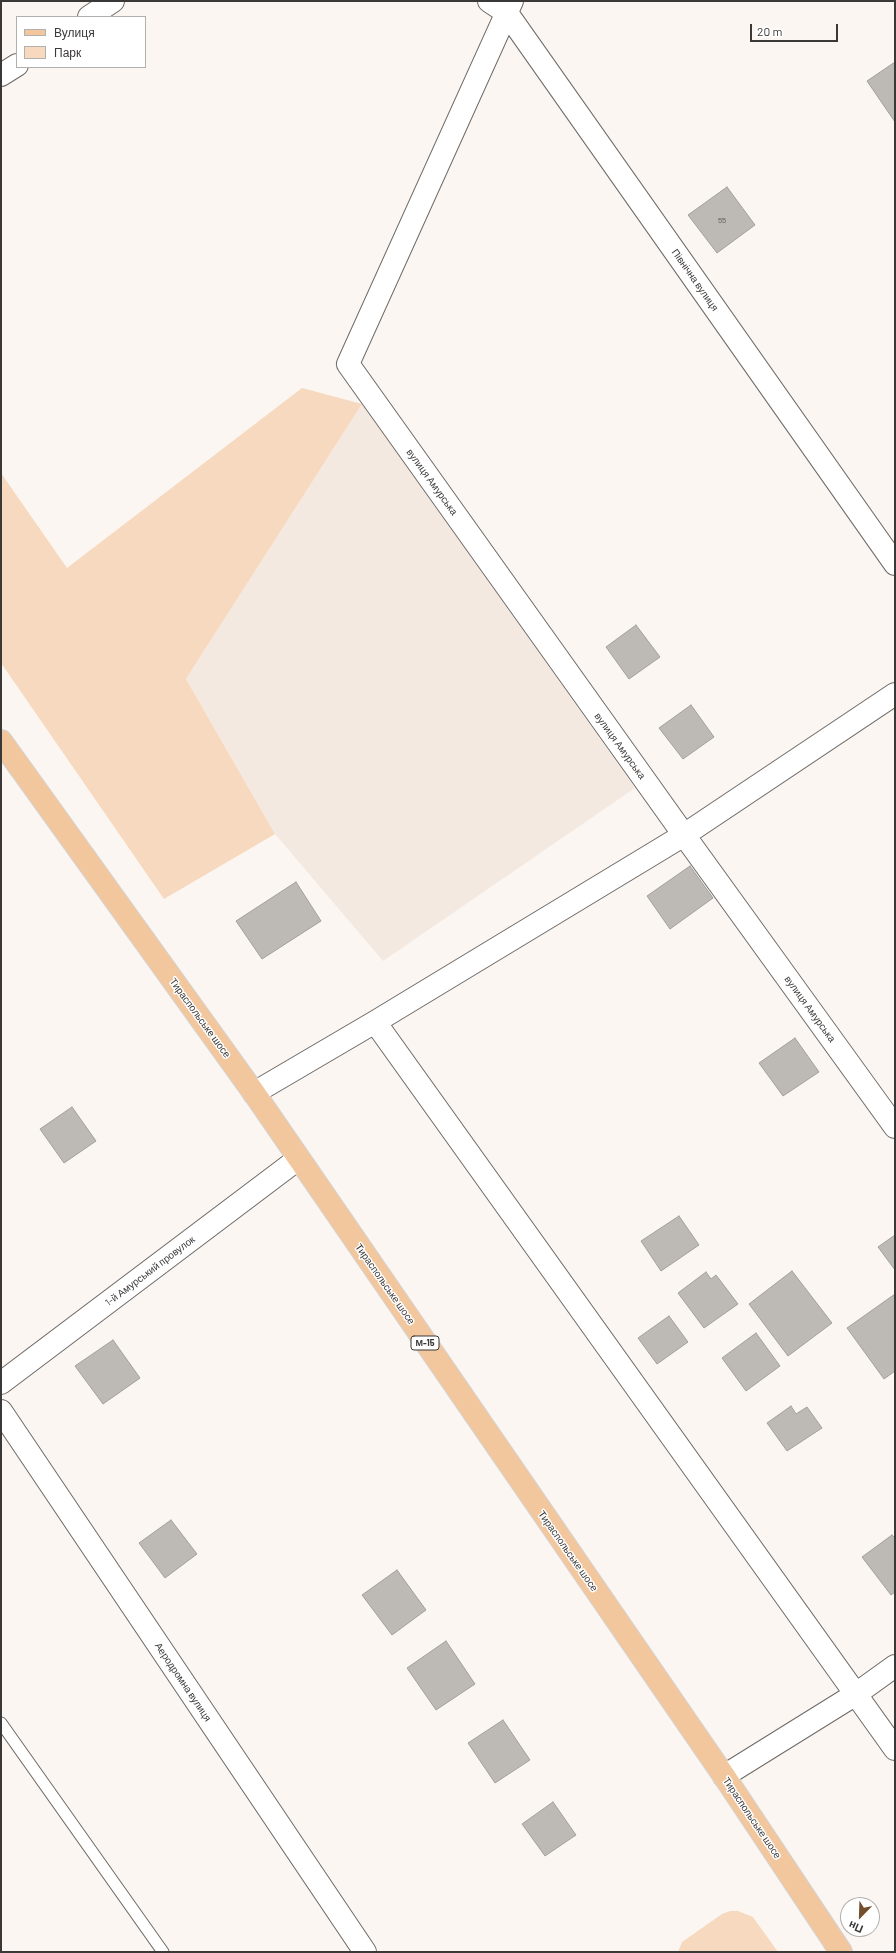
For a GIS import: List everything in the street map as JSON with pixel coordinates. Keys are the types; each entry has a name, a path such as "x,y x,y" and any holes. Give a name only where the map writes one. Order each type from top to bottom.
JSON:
{"main road":[{"name":"Тираспольське шосе","path":"1,741 254,1093 724,1776 841,1952"}],"street":[{"path":"90,16 113,1"},
{"name":"Північна вулиця","path":"489,1 510,7 895,564"},
{"name":"вулиця Амурська","path":"510,7 348,364 684,835 895,1127"},
{"path":"1,75 16,66"},
{"path":"254,1093 375,1022 684,835 895,694"},
{"path":"375,1022 895,1749"},
{"name":"1-й Амурський провулок","path":"1,1383 298,1159"},
{"name":"Аеродромна вулиця","path":"1,1411 365,1952"},
{"path":"724,1776 856,1694 895,1666"}],"lane":[{"path":"1,1723 162,1952"}],"shaded area":[{"path":"362,404 635,788 383,961 275,834 186,679"}],"green space":[{"path":"302,388 362,404 186,679 275,834 164,899 1,663 1,473 67,568"},
{"path":"730,1911 738,1911 753,1917 778,1952 678,1952 682,1942 722,1914"}],"building":[{"path":"895,62 895,122 867,81"},
{"path":"727,187 755,225 717,253 688,215"},
{"path":"636,625 660,657 629,679 606,647"},
{"path":"691,705 714,737 683,759 659,728"},
{"path":"690,866 713,898 670,929 647,896"},
{"path":"296,882 321,921 262,959 236,921"},
{"path":"795,1038 819,1072 783,1096 759,1063"},
{"path":"72,1107 96,1141 64,1163 40,1129"},
{"path":"679,1216 699,1245 661,1271 641,1241"},
{"path":"895,1235 895,1270 878,1247"},
{"path":"792,1271 832,1323 788,1356 749,1304"},
{"path":"706,1272 711,1279 716,1275 738,1304 704,1328 678,1293"},
{"path":"895,1294 895,1371 884,1379 847,1328"},
{"path":"669,1316 688,1342 657,1364 638,1338"},
{"path":"756,1333 780,1366 746,1391 722,1358"},
{"path":"113,1340 140,1378 103,1404 75,1366"},
{"path":"791,1406 796,1414 807,1407 822,1428 787,1451 767,1423"},
{"path":"171,1520 197,1554 165,1578 139,1543"},
{"path":"892,1535 895,1538 895,1592 891,1595 862,1557"},
{"path":"397,1570 426,1610 392,1635 362,1595"},
{"path":"446,1641 475,1684 436,1710 407,1668"},
{"path":"503,1720 530,1760 495,1783 468,1743"},
{"path":"553,1802 576,1835 545,1856 522,1824"}]}
